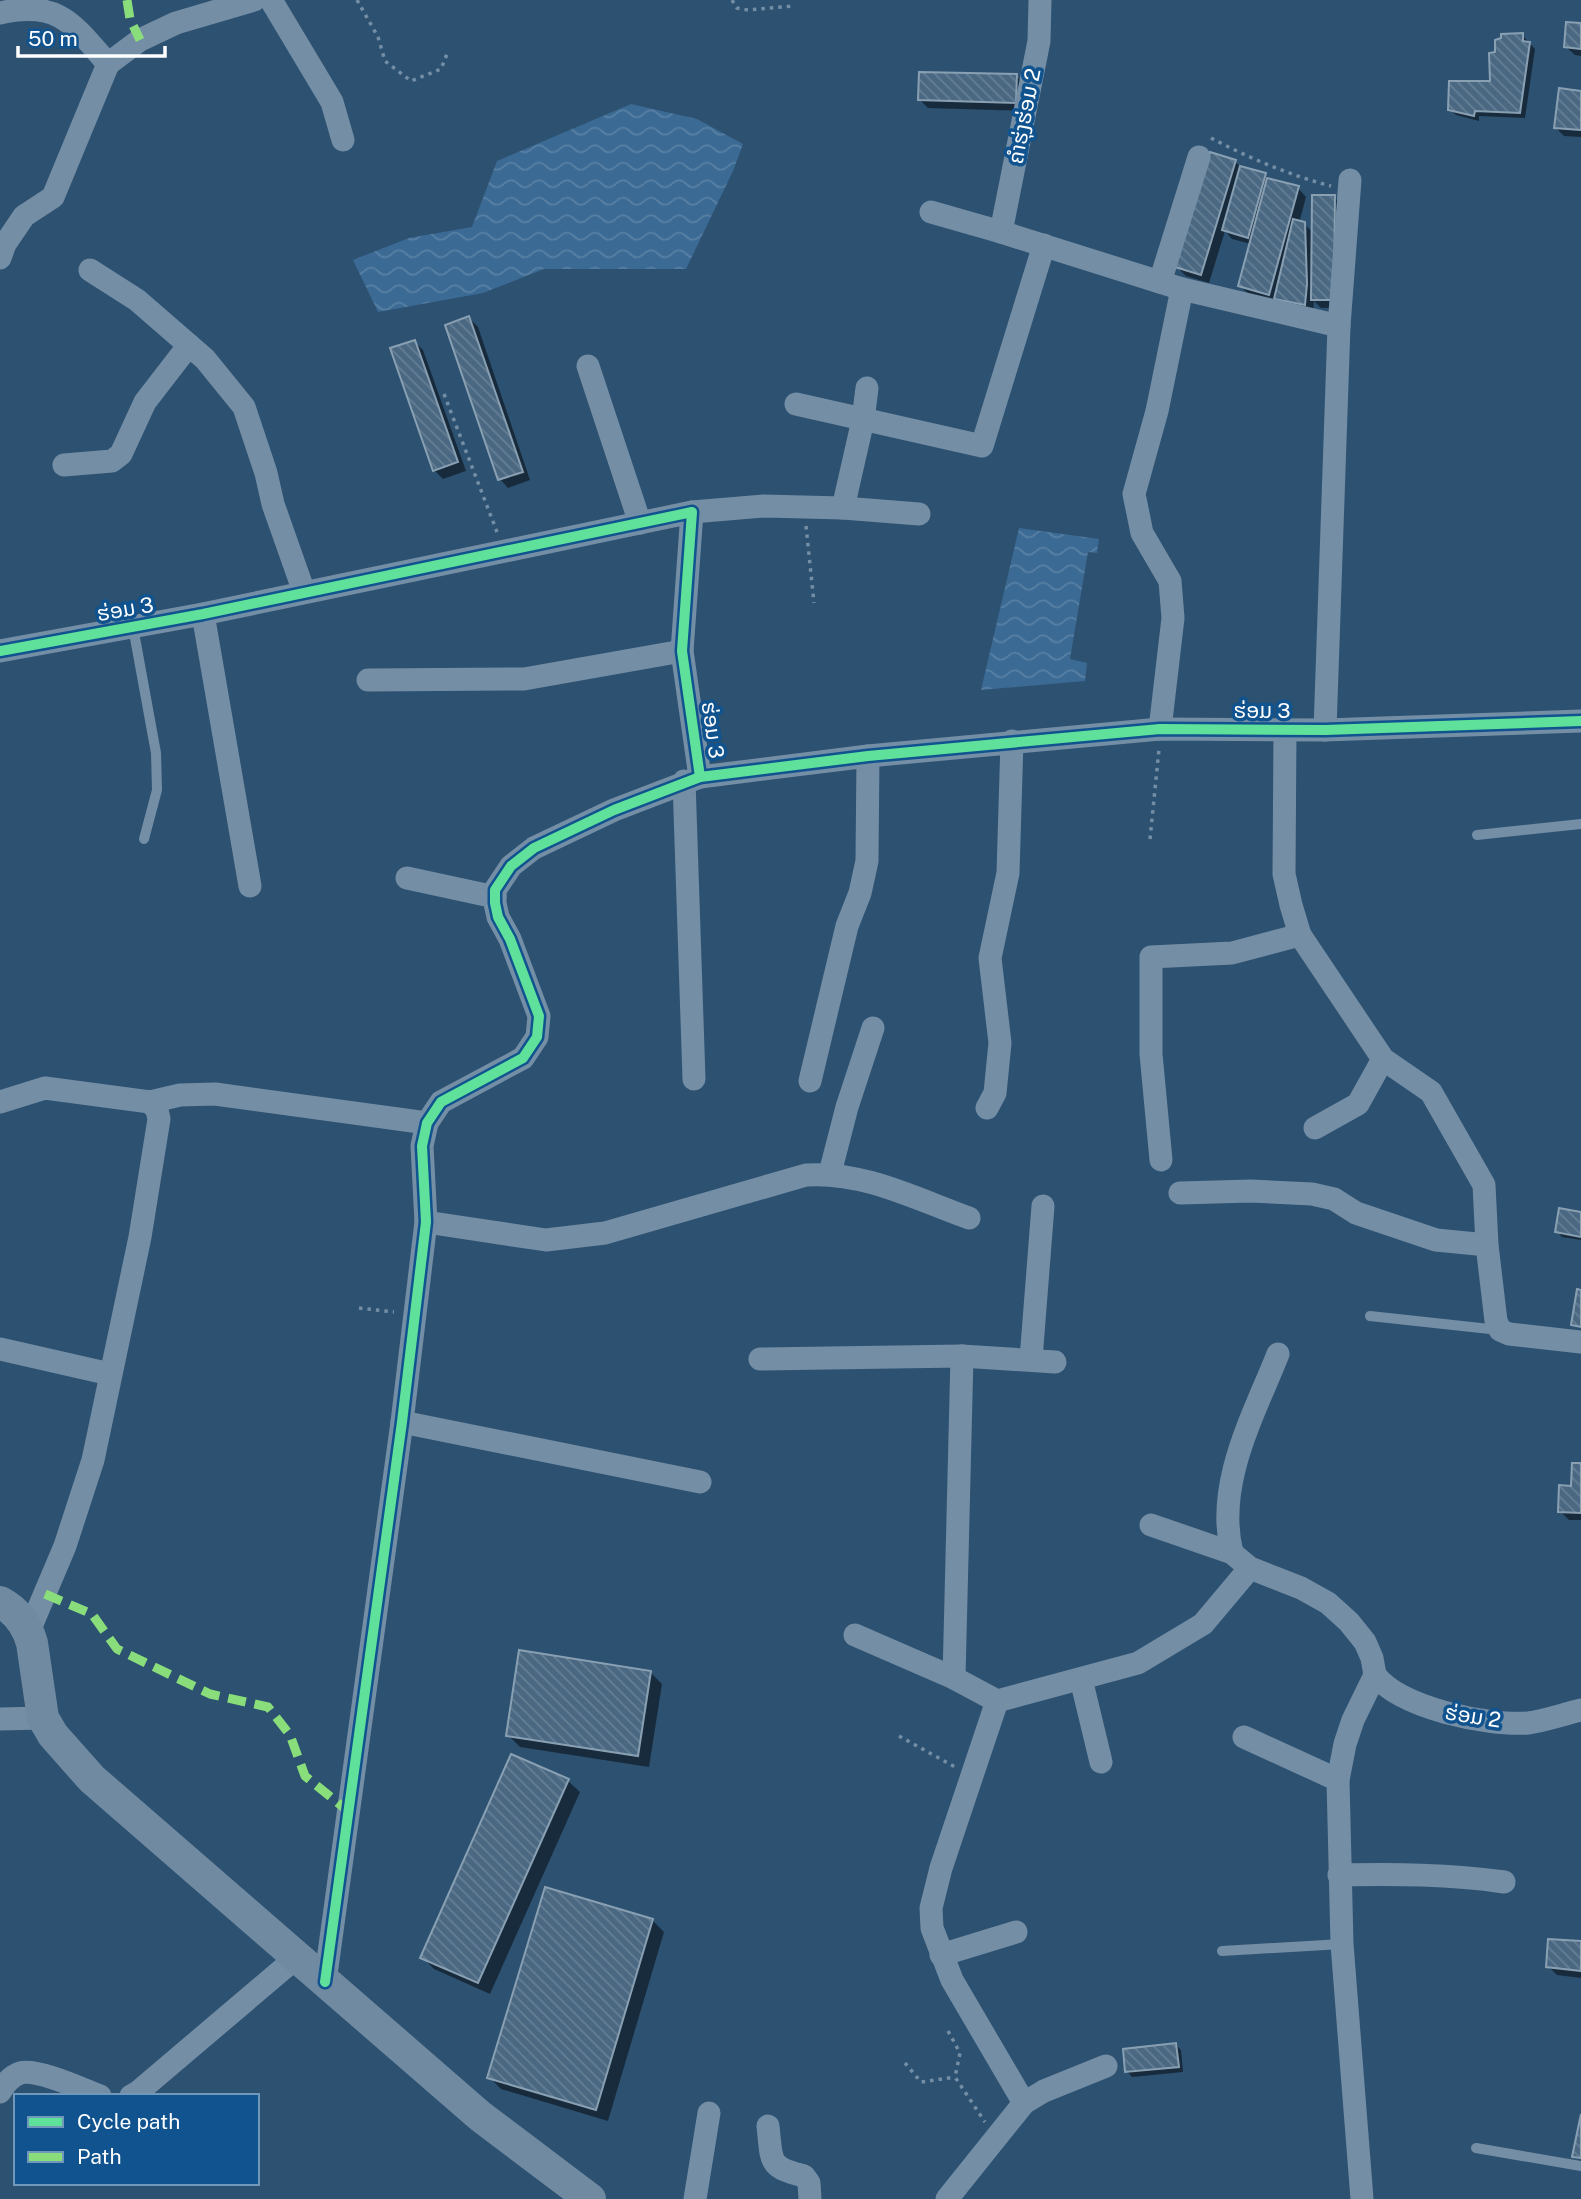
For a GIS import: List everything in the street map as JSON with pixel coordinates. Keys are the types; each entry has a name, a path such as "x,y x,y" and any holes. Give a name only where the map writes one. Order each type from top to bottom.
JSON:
{"street":[{"path":"0,258 5,244 24,216 53,197 108,64 139,40 176,23 254,0"},
{"path":"271,0 332,102 343,141"},
{"name":"ຄໍາຮຸ່ງຮ່ອມ 2","path":"1001,232 1039,41 1040,0"},
{"path":"0,13 13,9 42,7 58,12 75,26 108,64"},
{"path":"1160,729 1173,618 1170,581 1142,533 1134,494 1157,411 1171,285 1199,157"},
{"path":"1325,730 1339,326 1350,185"},
{"path":"931,212 1171,285 1339,326"},
{"path":"796,404 982,446 1044,245"},
{"path":"90,270 137,300 205,359 244,407 273,504 304,592"},
{"path":"64,465 112,461 121,454 145,402 189,345"},
{"path":"588,366 640,523"},
{"path":"843,508 863,420 867,388"},
{"path":"692,512 764,506 919,514"},
{"name":"ຮ່ອມ 3","path":"0,651 203,614 692,512 682,651 692,779 868,756 1160,729 1325,730 1581,721"},
{"path":"203,614 250,886"},
{"path":"368,680 524,679 682,651"},
{"path":"1285,730 1284,874 1290,905 1300,934 1382,1059 1431,1092 1484,1185 1487,1245 1496,1321 1500,1330 1522,1336 1581,1342"},
{"path":"987,1108 995,1093 1000,1043 990,958 1008,873 1012,741"},
{"path":"810,1081 847,926 860,893 867,861 868,756"},
{"path":"325,1982 402,1422 426,1222 422,1146 426,1123 441,1102 523,1058 537,1037 539,1016 510,939 498,917 495,897 502,877 511,866 534,848 614,810 692,779 694,1079"},
{"path":"407,878 495,897"},
{"path":"1161,1160 1151,1054 1151,957 1232,953 1300,934"},
{"path":"830,1173 847,1107 873,1028"},
{"path":"1315,1128 1358,1104 1382,1059"},
{"path":"0,1102 45,1088 150,1102 180,1095 215,1094 426,1123"},
{"path":"29,1631 65,1546 93,1460 140,1237 159,1119 150,1102"},
{"path":"426,1222 546,1240 605,1233 806,1175 830,1173 853,1176 969,1217"},
{"path":"1180,1193 1251,1191 1312,1194 1334,1199 1356,1213 1436,1240 1487,1245"},
{"path":"1031,1359 1043,1206"},
{"path":"0,1349 110,1374"},
{"path":"1232,1553 1227,1508 1233,1467 1278,1354"},
{"path":"954,1678 962,1356"},
{"path":"760,1359 962,1356 1055,1362"},
{"path":"402,1422 699,1482"},
{"path":"1151,1525 1232,1553 1250,1568 1301,1588 1328,1603 1349,1622 1365,1642 1375,1675 1349,1732 1338,1780 1342,1944 1362,2199"},
{"path":"855,1635 954,1678 997,1701 1138,1663 1203,1624 1250,1568"},
{"path":"0,1602 19,1617 29,1631 43,1718 53,1735 92,1779 480,2116 590,2199"},
{"name":"ຮ່ອມ 2","path":"1375,1675 1384,1687 1435,1710 1494,1721 1528,1723 1581,1710"},
{"path":"1081,1679 1101,1762"},
{"path":"997,1701 942,1868 931,1908 932,1928 952,1980 1024,2104"},
{"path":"0,1719 43,1718"},
{"path":"1244,1737 1338,1780"},
{"path":"1339,1875 1422,1874 1504,1882"},
{"path":"941,1955 1016,1932"},
{"path":"133,2094 297,1957"},
{"path":"947,2199 1024,2104 1044,2091 1106,2066"},
{"path":"0,2092 6,2082 21,2073 39,2074 94,2094"},
{"path":"695,2199 709,2113"},
{"path":"768,2126 776,2166 783,2171 804,2176 809,2183 810,2199"}],"lane":[{"path":"133,627 156,754 157,790 144,839"},
{"path":"1477,835 1581,824"},
{"path":"1370,1316 1500,1330"},
{"path":"1222,1951 1342,1944"},
{"path":"1476,2148 1581,2166"}],"path":[{"path":"357,0 378,37 385,61 411,81 441,69 447,54"},
{"path":"732,0 737,8 748,10 794,6"},
{"path":"1199,157 1208,136 1238,152 1307,180 1350,185"},
{"path":"444,394 504,551"},
{"path":"804,507 814,603"},
{"path":"1150,839 1157,787 1160,729"},
{"path":"359,1308 414,1315"},
{"path":"899,1736 971,1777"},
{"path":"948,2031 960,2053 955,2077 996,2138"},
{"path":"905,2063 922,2082 955,2077"}],"water":[{"path":"631,104 697,119 743,144 733,171 686,269 544,269 483,293 378,312 353,260 409,238 472,227 497,161"},
{"path":"1019,528 1099,539 1097,553 1088,552 1070,659 1087,663 1085,681 981,690"}],"building":[{"path":"1566,22 1581,23 1581,49 1564,47"},
{"path":"1523,33 1523,41 1530,42 1520,113 1475,111 1474,116 1448,110 1449,81 1490,81 1489,53 1495,52 1495,40 1501,38 1501,34"},
{"path":"919,72 1017,74 1016,103 918,100"},
{"path":"1559,88 1581,91 1581,130 1554,128"},
{"path":"1210,152 1236,160 1201,275 1175,267"},
{"path":"1240,166 1266,173 1248,238 1222,230"},
{"path":"1267,178 1299,186 1269,295 1238,286"},
{"path":"1312,195 1335,195 1334,300 1311,300"},
{"path":"1293,219 1305,222 1305,305 1274,299"},
{"path":"469,316 523,472 498,480 445,325"},
{"path":"415,340 458,462 433,471 390,348"},
{"path":"1559,1208 1581,1212 1581,1237 1555,1232"},
{"path":"1577,1289 1581,1290 1581,1327 1571,1325"},
{"path":"1572,1463 1581,1463 1581,1513 1558,1512 1559,1485 1571,1486"},
{"path":"519,1650 651,1671 638,1756 506,1736"},
{"path":"511,1754 569,1779 478,1983 420,1958"},
{"path":"545,1887 653,1919 596,2110 487,2078"},
{"path":"1548,1939 1581,1941 1581,1971 1546,1967"},
{"path":"1176,2043 1179,2067 1125,2072 1123,2049"},
{"path":"1581,2114 1581,2158 1572,2157"}],"marked path":[{"path":"127,0 130,19 140,40"},
{"path":"45,1594 92,1614 117,1649 210,1694 268,1707 290,1735 305,1776 348,1811"}],"cycle path":[{"path":"0,651 203,614 692,512 682,651 700,777"},
{"path":"325,1982 402,1422 426,1222 422,1146 427,1123 441,1102 523,1058 537,1037 539,1016 510,939 498,917 495,903 495,890 511,866 534,848 614,810 700,777 868,756 1160,729 1325,730 1581,721"}]}
